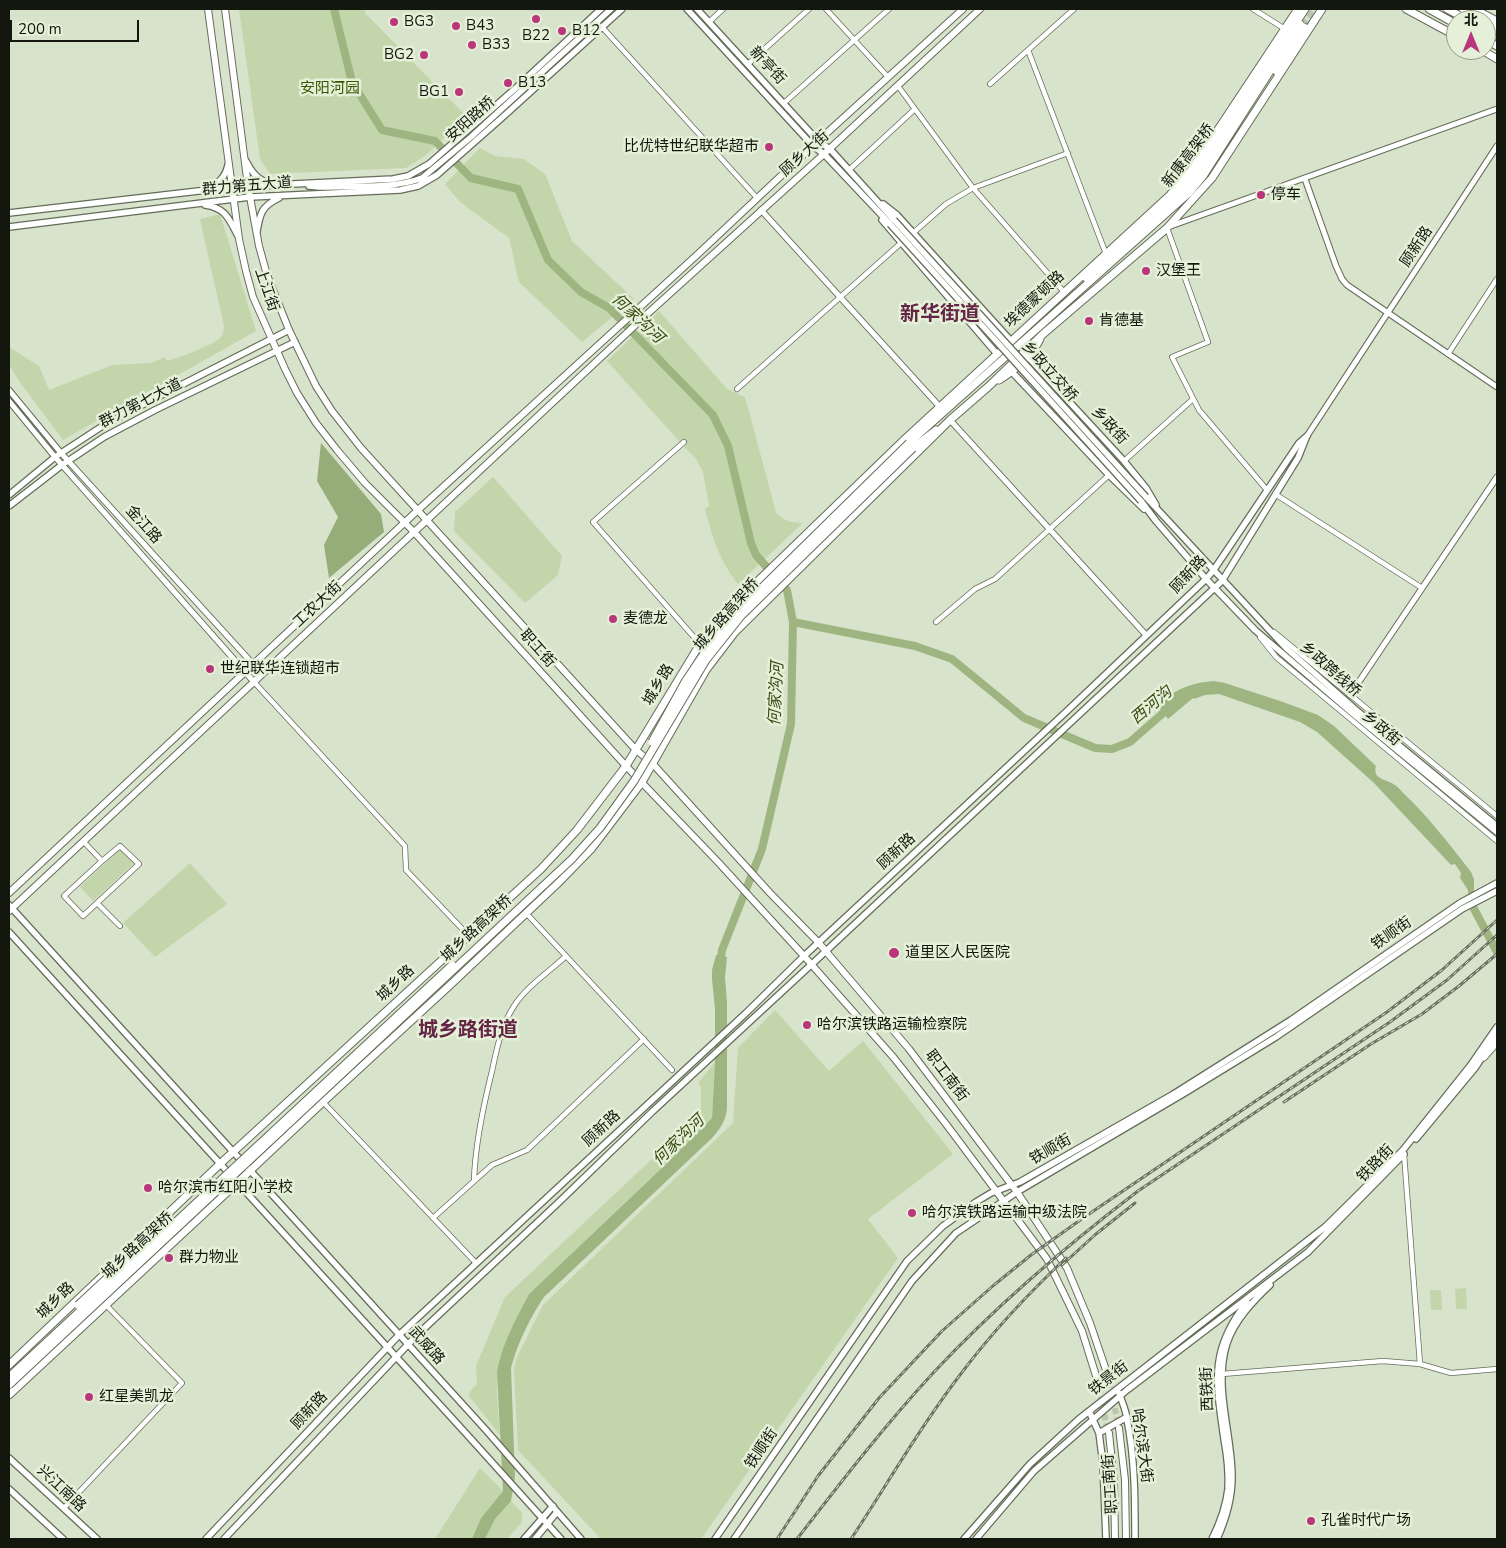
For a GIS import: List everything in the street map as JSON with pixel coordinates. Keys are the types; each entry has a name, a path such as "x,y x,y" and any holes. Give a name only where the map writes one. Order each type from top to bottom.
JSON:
{"highway":[{"name":"埃德蒙顿路","path":"1065,294 1170,195 1192,170 1298,9"},
{"name":"新康高架桥","path":"1065,294 1157,216 1187,187 1304,9"},
{"name":"埃德蒙顿路","path":"642,782 706,670 735,632 950,420 988,387 1043,334 1166,228 1212,178 1322,9"},
{"path":"1406,9 1446,31"},
{"path":"1415,9 1446,26"},
{"path":"1429,9 1446,18"},
{"path":"1474,9 1497,21"},
{"name":"埃德蒙顿路","path":"941,411 1013,344 1189,193 1203,176 1302,25 1198,194"},
{"path":"1013,344 1065,294"},
{"path":"988,387 1012,372 1028,357 1036,348 1043,334"},
{"name":"埃德蒙顿路","path":"911,445 941,411 997,354 1013,344"},
{"name":"城乡路","path":"9,1365 220,1164 541,869 577,830 626,766 700,644 731,607 914,431 941,411"},
{"name":"埃德蒙顿路","path":"911,445 922,440 950,420"},
{"name":"城乡路高架桥","path":"9,1377 582,843 630,780 685,682 731,620 760,588 911,445"},
{"name":"城乡路高架桥","path":"9,1385 572,859 600,828 629,788 706,660 741,616 911,445"},
{"path":"9,1395 557,884 592,848 642,782"},
{"path":"46,1330 78,1305 256,1140 301,1104"}],"main road":[{"name":"上江街","path":"208,9 239,239 253,297 297,393 316,423 365,483 414,532"},
{"name":"上江街","path":"224,9 248,186 256,233 267,275 289,330 316,386 332,411 360,448 427,519"},
{"name":"群力第五大道","path":"9,213 233,187 393,179 408,176 429,164 517,87 601,9"},
{"name":"安阳路桥","path":"293,184 320,187 399,184 413,182 422,178 471,137 611,9"},
{"name":"群力第五大道","path":"9,227 234,199 409,189 423,184 437,175 622,9"},
{"path":"687,9 816,143 997,354"},
{"name":"新亭街","path":"697,9 784,103 816,143"},
{"name":"顾乡大街","path":"638,308 888,77 955,11 963,9"},
{"name":"顾乡大街","path":"645,316 830,149 980,9"},
{"path":"816,143 830,149 872,195 892,222"},
{"path":"199,191 224,178 229,158"},
{"path":"244,158 258,178 276,185"},
{"path":"872,195 897,215 1013,344"},
{"path":"256,233 263,208 282,196"},
{"path":"198,204 213,206 225,213 239,239"},
{"path":"870,204 892,222"},
{"name":"乡政立交桥","path":"892,222 1143,499"},
{"name":"工农大街","path":"9,893 418,510 638,308"},
{"name":"工农大街","path":"10,908 645,316"},
{"name":"群力第七大道","path":"9,495 58,455 104,425 289,330"},
{"name":"群力第七大道","path":"9,506 68,460 104,437 295,342"},
{"name":"乡政街","path":"1028,357 1124,461 1146,488 1164,517"},
{"name":"乡政街","path":"1012,372 1156,522 1214,588 1255,630 1280,653 1497,832"},
{"name":"顾新路","path":"206,1539 399,1335 746,1013 818,942 1206,579 1299,443 1307,436"},
{"name":"顾新路","path":"224,1539 408,1344 653,1111 1222,581 1298,458 1307,436"},
{"name":"乡政街","path":"1143,499 1164,517 1286,648"},
{"name":"乡政街","path":"1143,499 1156,522"},
{"name":"职工街","path":"427,519 636,750 652,763"},
{"name":"职工街","path":"414,532 642,782"},
{"name":"乡政跨线桥","path":"1286,648 1355,709 1497,826"},
{"name":"职工南街","path":"652,763 770,893 818,942 910,1049 1018,1192 1067,1268 1090,1323 1106,1373"},
{"name":"职工南街","path":"642,782 812,964 894,1058 1024,1226 1048,1259 1082,1331 1097,1379"},
{"name":"铁顺街","path":"715,1539 907,1261 943,1226 976,1202 996,1191 1020,1182 1188,1085 1292,1020 1461,906 1497,884"},
{"name":"铁顺街","path":"734,1539 912,1281 956,1234 1003,1201 1276,1037 1461,906 1497,891"},
{"name":"武威路","path":"10,908 485,1429 581,1539"},
{"name":"武威路","path":"9,932 561,1539"},
{"name":"铁路街","path":"1287,1257 1325,1226 1403,1150 1470,1066 1497,1027"},
{"name":"铁路街","path":"1254,1293 1308,1252 1404,1154 1471,1073 1497,1035"},
{"name":"西铁街","path":"1212,1539 1220,1522 1228,1488 1227,1456 1218,1388 1219,1360 1224,1340 1230,1326 1254,1293 1287,1257"},
{"name":"铁景街","path":"964,1539 1030,1464 1089,1410 1287,1257"},
{"name":"西铁街","path":"1217,1539 1228,1510 1232,1486 1232,1463 1223,1396 1223,1361 1228,1342 1235,1327 1250,1306 1288,1268"},
{"name":"铁景街","path":"976,1539 1034,1471 1120,1396 1254,1293"},
{"name":"哈尔滨大街","path":"1117,1388 1127,1417 1135,1479 1135,1539"},
{"path":"1089,1410 1099,1433 1105,1483 1106,1539"},
{"path":"1099,1433 1127,1417"},
{"name":"职工南街","path":"1119,1428 1125,1480 1126,1539"},
{"name":"职工南街","path":"1108,1434 1114,1482 1115,1539"},
{"name":"兴江南路","path":"9,1458 97,1539"},
{"path":"9,1489 63,1539"},
{"path":"524,1539 553,1506"},
{"path":"535,1539 557,1512"}],"street":[{"path":"709,22 723,9"},
{"path":"748,64 809,9"},
{"path":"826,9 888,77"},
{"path":"784,103 889,9"},
{"path":"1253,9 1285,29"},
{"path":"990,84 1071,10"},
{"path":"602,27 757,198"},
{"path":"1028,50 1106,254"},
{"path":"898,86 973,188 1065,294"},
{"path":"849,170 915,109"},
{"path":"1267,490 1199,410 1172,357 1208,342 1166,228 1497,109"},
{"name":"顾新路","path":"1307,436 1497,146"},
{"path":"914,233 946,204 973,188 1068,153"},
{"path":"1305,179 1342,279 1352,288 1497,387"},
{"path":"761,210 841,297 941,411"},
{"path":"737,389 901,243"},
{"path":"1448,354 1497,279"},
{"name":"金江路","path":"9,390 58,455 62,465 254,682"},
{"path":"1124,461 1193,399"},
{"name":"金江路","path":"9,401 58,455 68,460 262,674"},
{"path":"950,420 1146,635"},
{"path":"684,442 593,522 700,644"},
{"path":"936,622 975,589 995,579 1109,475"},
{"path":"1350,696 1497,477"},
{"path":"1275,494 1422,588"},
{"name":"乡政街","path":"1261,623 1287,641 1350,696 1497,816"},
{"name":"乡政街","path":"1255,630 1276,657 1497,841"},
{"path":"254,682 405,846 406,870 469,936"},
{"path":"83,841 102,861"},
{"path":"120,846 139,864 83,916 64,896 102,861 120,846"},
{"path":"97,903 120,926"},
{"path":"526,913 672,1070"},
{"path":"474,1181 474,1157 485,1097 502,1029 514,1005 566,956"},
{"path":"433,1218 492,1165 527,1150 644,1039"},
{"path":"1471,1073 1497,1043"},
{"path":"323,1102 476,1263"},
{"path":"1404,1154 1420,1364"},
{"path":"64,1508 182,1383 106,1305"},
{"path":"1222,1374 1383,1362 1420,1364 1452,1373 1497,1369"}],"green space":[{"name":"安阳河园","path":"239,9 365,9 365,13 467,117 426,155 406,168 270,174 260,159"},
{"path":"480,148 495,156 524,159 545,174 572,241 634,299 582,342 519,282 509,238 460,202 445,184"},
{"path":"220,214 256,331 63,440 19,381 9,364 9,347 39,366 49,390 112,365 151,363 165,357 167,361 216,341 222,335 224,326 200,219"},
{"path":"659,311 727,389 745,397 776,512 785,520 803,523 738,584 721,558 714,540 705,509 709,506 703,472 696,459 607,361"},
{"path":"493,477 562,556 558,575 525,603 454,531 455,512"},
{"path":"120,849 134,863 93,901 80,887"},
{"path":"190,863 227,904 155,957 123,923"},
{"path":"775,1010 829,1071 863,1041 953,1154 868,1219 898,1258 701,1539 601,1539 518,1450 514,1369 517,1357 543,1305 733,1123 738,1048"},
{"path":"715,1062 712,1118 529,1294 519,1312 499,1361 497,1394 500,1435 469,1396 470,1391 477,1384 476,1366 505,1297 701,1113 701,1087 698,1083"},
{"path":"1466,1288 1467,1309 1456,1309 1455,1289"},
{"path":"1430,1290 1441,1290 1442,1310 1431,1310"},
{"path":"480,1468 503,1491 481,1518 472,1539 435,1539"},
{"path":"511,1501 522,1513 522,1522 507,1539 485,1539 495,1519"}],"shaded area":[{"path":"321,443 381,514 384,532 329,578 324,545 338,517 317,481"},
{"path":"1214,681 1225,683 1318,715 1334,726 1376,766 1375,771 1378,777 1392,783 1421,811 1471,872 1474,879 1474,903 1469,910 1468,890 1460,878 1461,873 1455,864 1451,865 1374,783 1317,732 1300,722 1219,694 1193,698 1168,719 1157,705 1184,688 1198,683"},
{"path":"716,955 727,957 725,978 727,1002 727,1108 724,1121 712,1138 544,1297 539,1305 520,1341 511,1368 515,1477 511,1501 495,1519 485,1539 472,1539 481,1518 503,1491 497,1372 506,1342 529,1294 712,1118 715,1009 712,970"}],"waterway":[{"name":"何家沟河","path":"334,9 352,82 382,130 435,141 471,178 518,189 548,260 581,292 609,308 713,415 728,446 751,543 756,555 787,590 793,622 791,724 762,849 722,950 720,964"},
{"name":"西河沟","path":"793,622 915,646 952,659 1024,718 1095,748 1112,749 1130,742 1170,707"},
{"name":"西河沟","path":"1472,898 1473,907 1497,952"}],"tunnel":[{"path":"1300,24 1310,9"},
{"path":"1304,27 1316,9"},
{"path":"1107,1373 1119,1427"},
{"path":"1097,1379 1108,1432"}],"railway":[{"path":"777,1539 818,1476 879,1398 942,1331 994,1285 1031,1255 1086,1216 1387,1012 1442,970 1497,920"},
{"path":"797,1539 898,1412 934,1372 1032,1277 1138,1191 1390,1022 1447,980 1497,935"},
{"path":"1284,1102 1371,1044 1422,1014 1497,954"},
{"path":"1062,1265 1096,1234 1135,1203"},
{"path":"851,1539 919,1433 963,1371 1012,1312 1066,1258"}],"place":[{"name":"B22","path":"536,19"},
{"name":"BG3","path":"394,22"},
{"name":"B43","path":"456,26"},
{"name":"B12","path":"562,31"},
{"name":"B33","path":"472,45"},
{"name":"BG2","path":"424,55"},
{"name":"B13","path":"508,83"},
{"name":"BG1","path":"459,92"},
{"name":"比优特世纪联华超市","path":"769,147"},
{"name":"停车","path":"1261,195"},
{"name":"汉堡王","path":"1146,271"},
{"name":"肯德基","path":"1089,321"},
{"name":"麦德龙","path":"613,619"},
{"name":"世纪联华连锁超市","path":"210,669"},
{"name":"道里区人民医院","path":"894,953"},
{"name":"哈尔滨铁路运输检察院","path":"807,1025"},
{"name":"哈尔滨市红阳小学校","path":"148,1188"},
{"name":"哈尔滨铁路运输中级法院","path":"912,1213"},
{"name":"群力物业","path":"169,1258"},
{"name":"红星美凯龙","path":"89,1397"},
{"name":"孔雀时代广场","path":"1311,1521"}],"district":[{"name":"新华街道","path":"940,315"},
{"name":"城乡路街道","path":"468,1031"}]}
